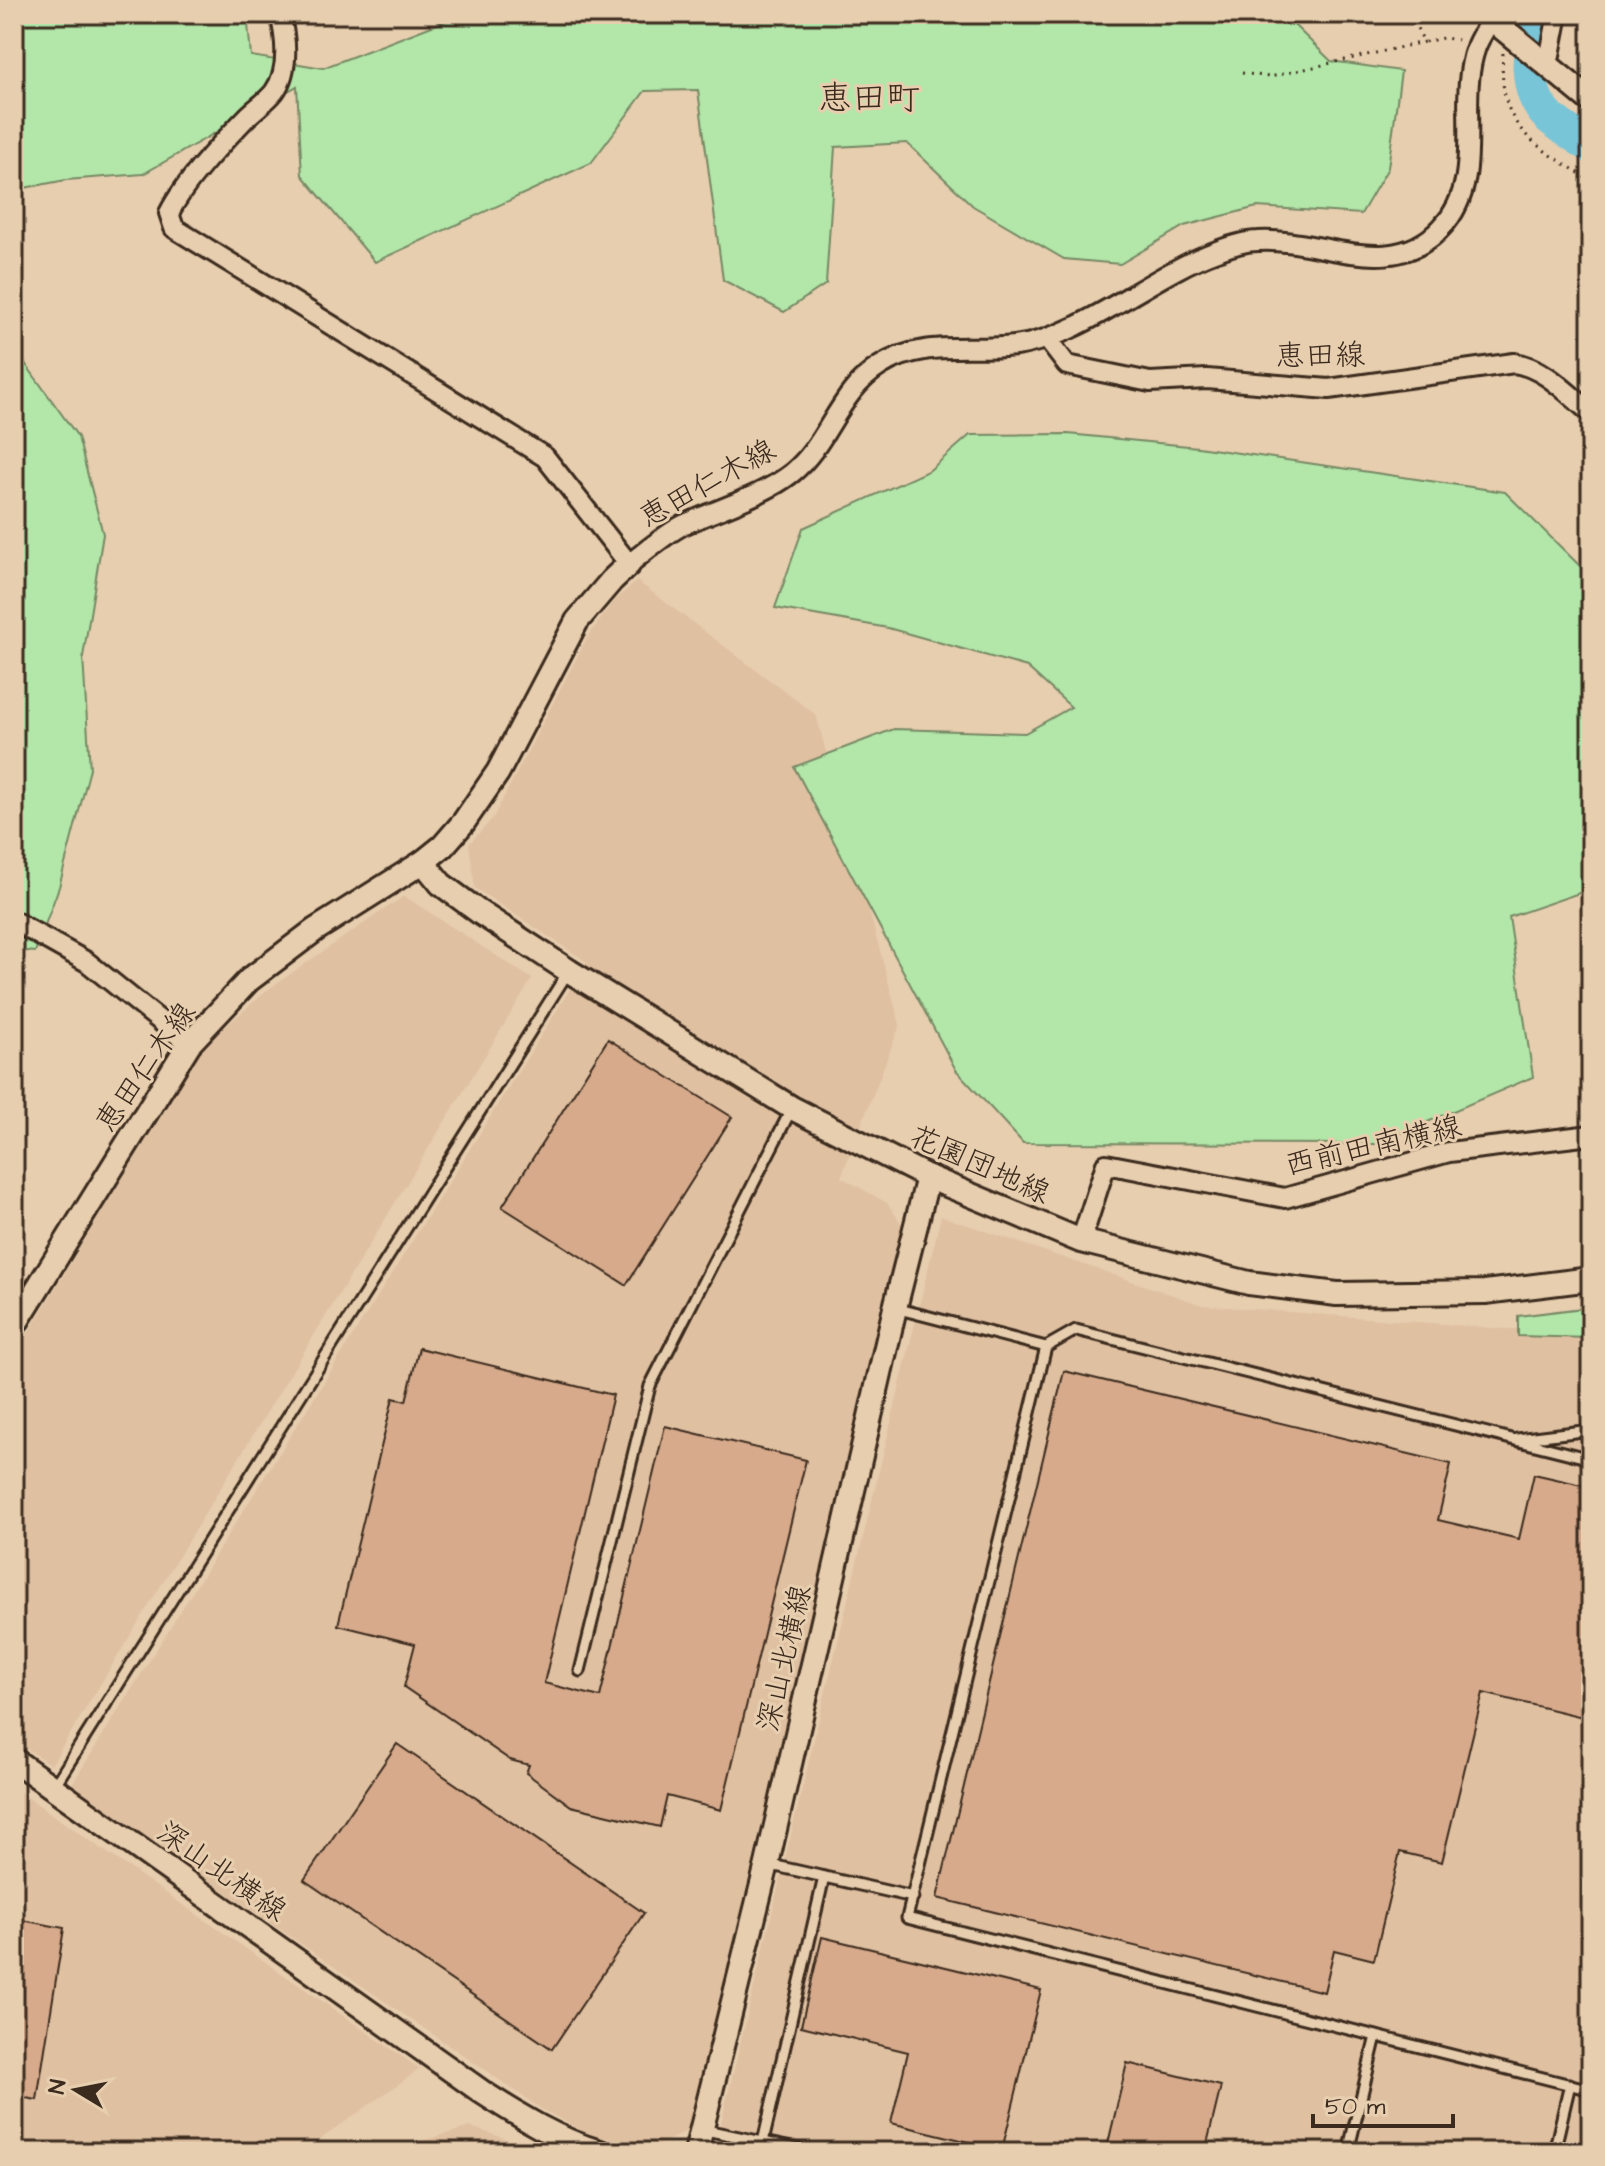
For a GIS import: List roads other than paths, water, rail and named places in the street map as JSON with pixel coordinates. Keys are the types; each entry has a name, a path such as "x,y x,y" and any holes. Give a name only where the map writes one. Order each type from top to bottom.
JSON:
{"street":[{"path":"280,14 287,41 283,68 275,90 223,143 175,202 169,213 174,228 545,457 629,564"},
{"path":"1544,63 1558,14"},
{"path":"1488,17 1591,101"},
{"name":"恵田仁木線","path":"14,1326 189,1044 249,980 315,930 423,862 443,846 484,794 577,621 629,564 680,527 767,488 791,473 812,453 839,406 857,383 879,366 906,353 933,348 1014,346 1047,339 1192,263 1235,245 1258,241 1294,243 1367,256 1392,256 1431,238 1462,197 1467,174 1471,68 1488,17"},
{"name":"恵田線","path":"1047,339 1067,365 1150,382 1207,379 1329,389 1514,363 1539,371 1591,413"},
{"name":"花園団地線","path":"423,862 441,884 569,971 792,1108 928,1177 1081,1241 1249,1283 1337,1294 1485,1292 1591,1279"},
{"path":"14,921 87,962 189,1044"},
{"name":"西前田南横線","path":"1081,1241 1106,1164 1285,1198 1449,1152 1591,1135"},
{"name":"深山北横線","path":"696,2152 767,1864 928,1177"},
{"name":"深山北横線","path":"14,1760 482,2092 524,2119 582,2147 600,2152"}],"lane":[{"path":"53,1788 569,971"},
{"path":"580,1671 650,1386 792,1108"},
{"path":"895,1308 1046,1347 1076,1330 1591,1459"},
{"path":"1046,1347 907,1918 1591,2090"},
{"path":"1509,1439 1591,1430"},
{"path":"767,1864 913,1897"},
{"path":"763,2142 824,1877"},
{"path":"1348,2152 1376,2036"},
{"path":"1554,2152 1570,2084"},
{"path":"701,2129 811,2152"}],"waterway":[{"path":"1536,14 1530,54 1535,95 1549,117 1591,146"}],"district":[{"name":"恵田町","path":"869,97"}]}
